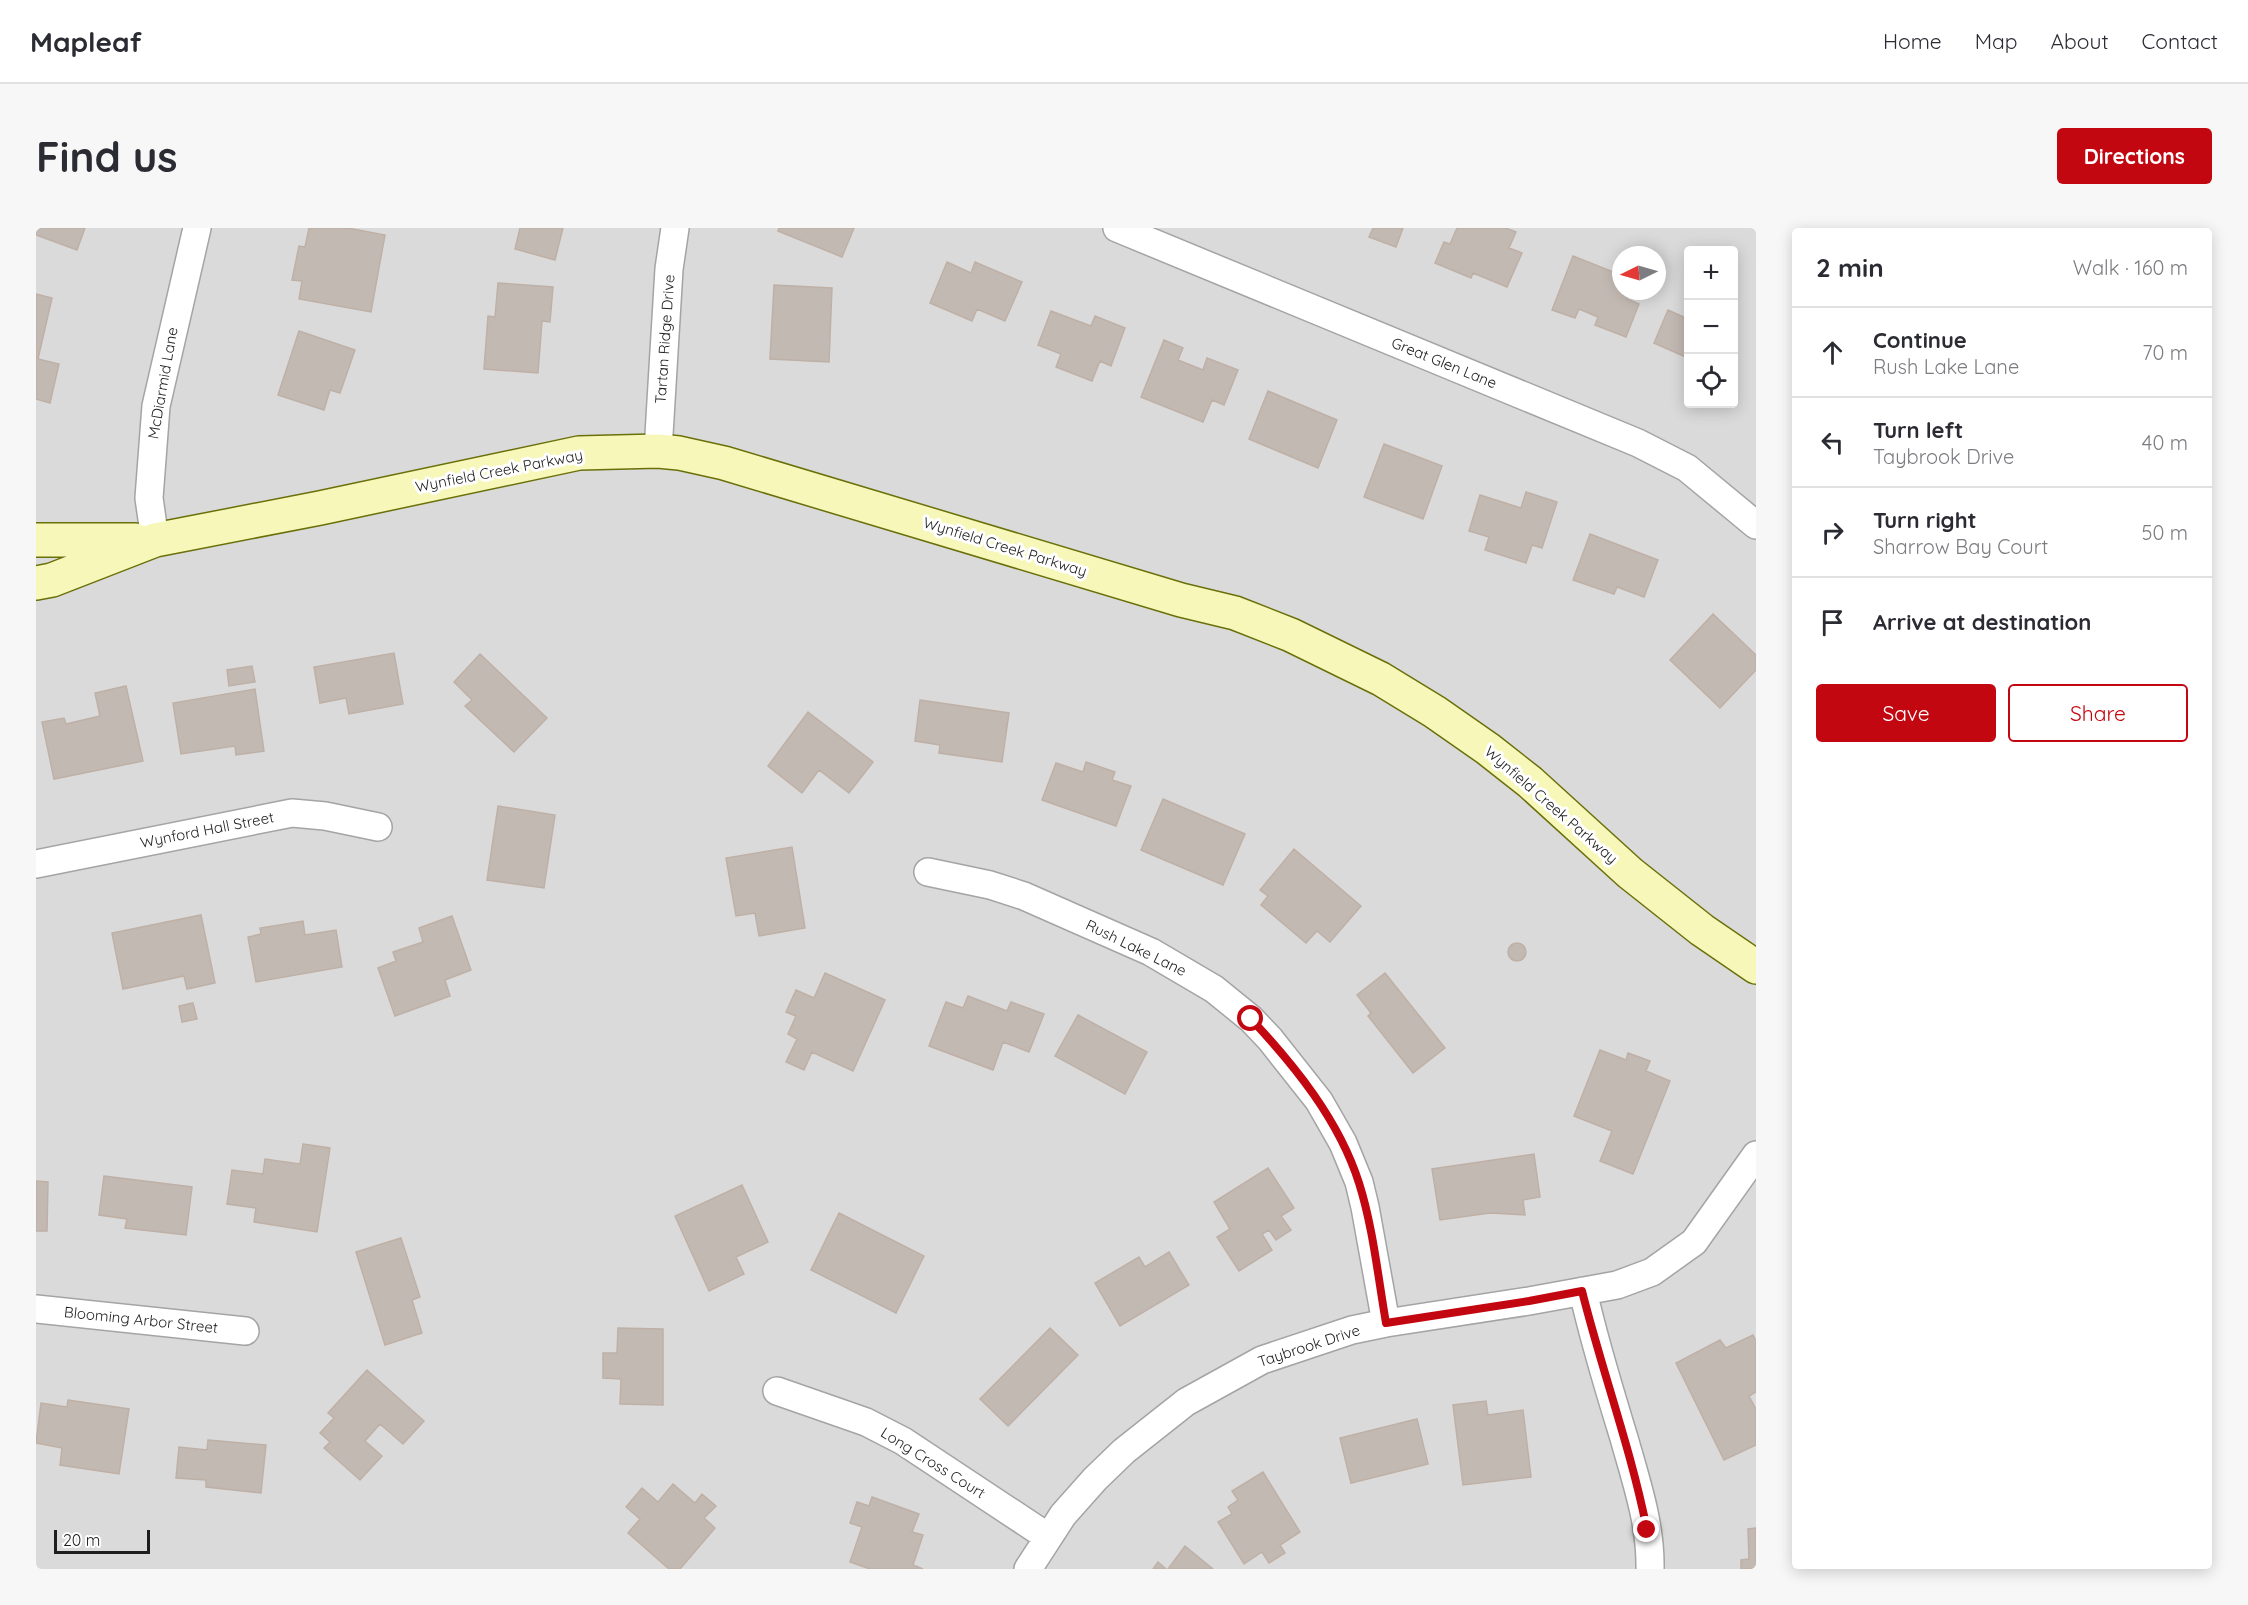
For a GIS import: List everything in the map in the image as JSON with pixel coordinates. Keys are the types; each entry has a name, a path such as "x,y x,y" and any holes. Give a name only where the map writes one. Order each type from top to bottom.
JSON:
{"street":[{"name":"McDiarmid Lane","path":"155,540 149,498 156,406 197,228"},
{"name":"Tartan Ridge Drive","path":"658,451 669,269 675,228"},
{"name":"Great Glen Lane","path":"1118,228 1638,443 1687,468 1756,525"},
{"name":"Wynfield Creek Parkway","path":"36,583 52,580 155,540 320,508 579,453 658,451 724,463 1181,600 1234,613 1291,635 1381,679 1435,712 1488,749 1530,782 1629,873 1702,930 1756,967"},
{"name":"Wynfield Creek Parkway","path":"36,540 155,540"},
{"name":"Wynford Hall Street","path":"36,864 292,813 325,816 378,827"},
{"name":"Rush Lake Lane","path":"927,872 990,885 1024,896 1151,952 1214,989 1251,1019 1270,1039 1319,1101 1343,1143 1359,1182 1365,1207 1386,1323"},
{"name":"Taybrook Drive","path":"1028,1569 1063,1515 1103,1472 1124,1451 1186,1402 1262,1360 1352,1330 1617,1285 1652,1272 1694,1242 1756,1155"},
{"path":"1582,1291 1640,1495 1647,1530 1650,1569"},
{"name":"Blooming Arbor Street","path":"36,1309 245,1330"},
{"name":"Long Cross Court","path":"777,1391 866,1422 903,1441 1048,1537"}],"shaded area":[{"path":"36,228 1756,228 1756,1569 36,1569"}],"building":[{"path":"36,228 85,228 77,250 36,235"},
{"path":"309,228 348,228 385,235 371,312 299,299 302,281 292,280 299,246 305,247"},
{"path":"520,228 563,228 555,260 515,249"},
{"path":"779,228 854,228 842,257 778,231"},
{"path":"1373,228 1403,228 1396,247 1369,237"},
{"path":"1457,228 1506,228 1516,232 1509,248 1522,253 1507,287 1473,273 1471,278 1435,263 1444,242 1450,244"},
{"path":"1573,256 1612,271 1612,300 1629,300 1639,304 1626,337 1595,325 1598,317 1579,309 1575,318 1552,310"},
{"path":"947,262 971,273 975,262 1022,282 1005,321 977,309 972,321 930,303"},
{"path":"498,283 553,287 550,322 542,321 538,373 484,369 488,316 495,317"},
{"path":"774,285 832,288 829,362 770,359"},
{"path":"36,294 52,298 38,359 59,364 50,403 36,399"},
{"path":"1668,310 1684,317 1684,356 1654,343"},
{"path":"1051,311 1091,326 1095,316 1125,328 1111,366 1100,361 1092,381 1056,367 1061,354 1038,345"},
{"path":"299,331 355,350 340,393 330,390 324,410 278,395"},
{"path":"1164,340 1183,348 1178,360 1203,370 1207,358 1238,370 1224,405 1212,400 1203,422 1141,397"},
{"path":"1268,391 1337,420 1318,468 1249,439"},
{"path":"1384,444 1442,466 1423,519 1364,497"},
{"path":"1526,492 1557,502 1542,548 1532,545 1526,563 1485,550 1489,537 1469,531 1480,495 1521,508"},
{"path":"1590,534 1658,560 1644,597 1617,587 1614,594 1573,580"},
{"path":"1713,614 1756,655 1756,670 1720,708 1670,660"},
{"path":"394,653 403,704 349,714 346,698 320,703 314,667"},
{"path":"480,654 547,718 514,752 465,706 472,700 454,682"},
{"path":"252,666 255,682 229,686 227,670"},
{"path":"126,686 143,761 54,779 42,722 64,718 66,724 100,716 95,693"},
{"path":"255,689 264,751 236,755 235,746 181,754 173,703"},
{"path":"920,700 1009,713 1002,762 939,753 940,745 915,741"},
{"path":"808,712 873,762 849,793 819,770 802,793 768,766"},
{"path":"1086,762 1115,772 1112,780 1131,786 1116,826 1042,800 1056,763 1083,772"},
{"path":"1163,799 1245,834 1223,885 1141,850"},
{"path":"498,806 555,815 544,888 487,880"},
{"path":"792,847 805,928 759,936 755,913 736,916 726,858"},
{"path":"1294,849 1361,906 1330,942 1317,931 1306,943 1261,905 1268,896 1260,890"},
{"path":"201,915 215,983 187,989 184,976 123,989 112,933"},
{"path":"452,916 471,970 445,980 450,996 395,1016 378,968 396,961 393,952 423,942 419,928"},
{"path":"303,921 305,935 336,930 342,967 256,982 248,937 261,934 260,928"},
{"path":"1517,943 1523,946 1526,952 1523,958 1517,961 1511,958 1508,952 1511,946"},
{"path":"825,973 885,1000 853,1071 812,1052 804,1070 786,1062 797,1039 788,1034 796,1016 786,1012 796,990 814,998"},
{"path":"1385,973 1445,1048 1413,1073 1368,1016 1371,1013 1357,995"},
{"path":"968,996 1007,1011 1011,1002 1044,1014 1029,1052 1003,1042 993,1070 929,1046 946,1002 963,1008"},
{"path":"193,1003 197,1019 182,1022 179,1006"},
{"path":"1078,1015 1147,1052 1125,1094 1055,1056"},
{"path":"1600,1050 1626,1060 1628,1053 1650,1061 1646,1071 1670,1081 1633,1174 1600,1161 1612,1131 1574,1116"},
{"path":"303,1144 330,1148 317,1232 254,1222 256,1208 227,1204 232,1170 263,1174 265,1159 300,1164"},
{"path":"1534,1154 1540,1197 1523,1200 1525,1215 1490,1213 1440,1220 1432,1169"},
{"path":"1268,1168 1294,1208 1281,1216 1291,1230 1276,1240 1269,1230 1262,1234 1272,1250 1239,1271 1217,1237 1230,1229 1214,1202"},
{"path":"104,1176 192,1187 186,1235 125,1228 127,1219 99,1215"},
{"path":"36,1181 48,1182 47,1231 36,1231"},
{"path":"742,1185 768,1242 736,1257 744,1274 709,1291 675,1216"},
{"path":"839,1213 924,1256 896,1313 811,1270"},
{"path":"401,1238 420,1297 412,1300 422,1333 385,1345 356,1252"},
{"path":"1169,1252 1189,1285 1120,1326 1095,1283 1139,1257 1145,1267"},
{"path":"618,1328 663,1329 663,1405 620,1404 621,1379 603,1378 603,1353 617,1353"},
{"path":"1050,1328 1078,1355 1008,1426 980,1399"},
{"path":"1753,1335 1756,1341 1756,1392 1749,1396 1756,1409 1756,1445 1724,1460 1676,1363 1720,1340 1726,1348"},
{"path":"367,1370 424,1421 403,1444 380,1424 365,1441 382,1456 360,1480 324,1448 330,1442 320,1433 334,1418 328,1413"},
{"path":"68,1400 129,1409 119,1474 60,1465 62,1448 36,1443 41,1403 67,1407"},
{"path":"1486,1401 1488,1415 1523,1410 1531,1477 1463,1485 1453,1405"},
{"path":"1417,1419 1428,1464 1351,1483 1340,1438"},
{"path":"208,1440 266,1445 261,1493 206,1487 206,1480 176,1478 179,1447 207,1450"},
{"path":"1263,1472 1300,1532 1280,1545 1285,1553 1269,1563 1262,1552 1244,1564 1218,1522 1232,1514 1228,1507 1238,1500 1232,1491"},
{"path":"673,1484 695,1503 702,1494 716,1506 704,1518 715,1528 680,1569 669,1569 628,1533 640,1519 626,1507 642,1488 658,1502"},
{"path":"872,1497 919,1514 912,1532 923,1535 913,1565 923,1569 870,1569 850,1562 862,1527 850,1523 857,1502 869,1506"},
{"path":"1756,1528 1756,1569 1741,1569 1741,1560 1749,1559 1748,1529"},
{"path":"1185,1546 1213,1569 1168,1569"},
{"path":"1158,1562 1166,1569 1153,1569"}],"route":[{"path":"1251,1019 1270,1039 1319,1101 1343,1143 1359,1182 1365,1207 1386,1323 1582,1291 1640,1495 1647,1530"}]}
